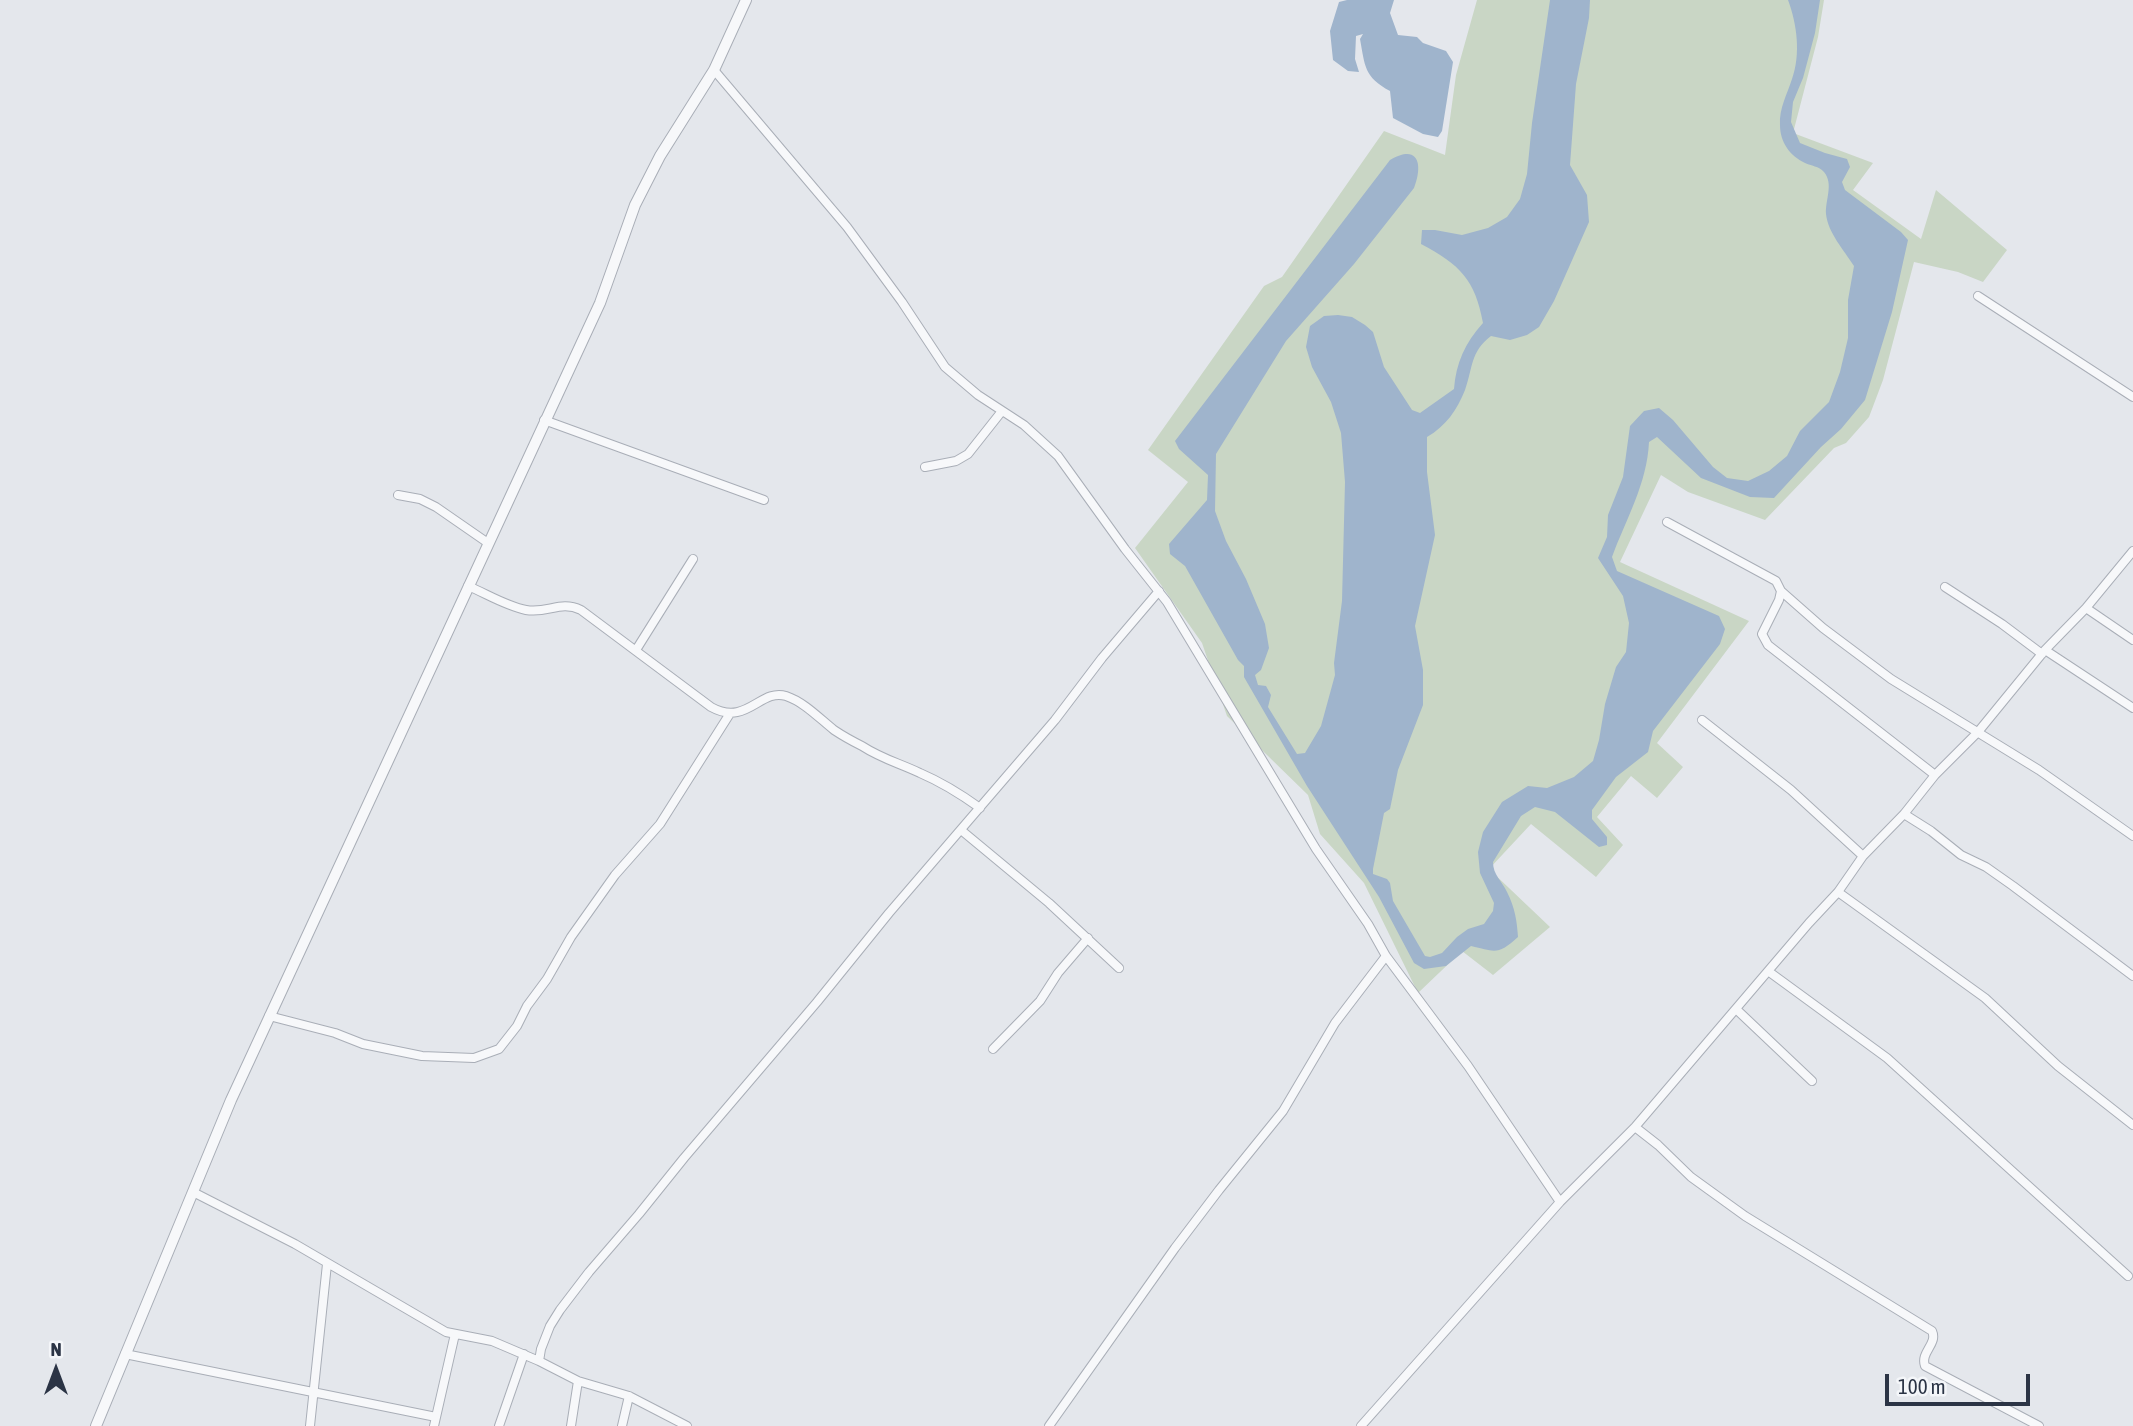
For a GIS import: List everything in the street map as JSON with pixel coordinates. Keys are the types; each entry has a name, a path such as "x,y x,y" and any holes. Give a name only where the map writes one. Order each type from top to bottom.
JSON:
{"street":[{"path":"96,1426 231,1100 600,303 635,205 660,156 714,70 746,0"},
{"path":"714,70 846,227 902,302 945,367 978,395 1024,425 1058,456 1158,591 1316,849 1368,924 1386,956 1468,1066 1560,1202"},
{"path":"1978,296 2133,397"},
{"path":"925,467 956,461 968,454 1002,411"},
{"path":"544,420 764,500"},
{"path":"398,495 420,499 436,507 488,543"},
{"path":"1667,522 1776,581 1781,591 1823,628 1891,679 2039,770 2133,836"},
{"path":"1361,1426 1560,1202 1635,1127 1838,892 1863,856 1904,814 1935,775 1978,732 2043,652 2086,608 2133,551"},
{"path":"636,650 693,559"},
{"path":"468,586 528,610 547,611 556,606 573,606 582,610 711,707 729,715"},
{"path":"1945,587 2133,708"},
{"path":"539,1361 550,1326 589,1272 889,913 1055,720 1102,657 1158,591"},
{"path":"1781,591 1762,634 1768,645 1935,775"},
{"path":"2086,608 2133,640"},
{"path":"269,1016 335,1033 363,1044 422,1056 474,1058 499,1049 517,1026 571,937 615,875 660,824 729,715 776,695 784,695 798,701 838,732 875,754 921,773 980,808"},
{"path":"1702,720 1791,790 1863,856"},
{"path":"1904,814 1961,855 1986,867 2013,886 2133,976"},
{"path":"961,830 1049,903 1119,968"},
{"path":"1838,892 1985,998 2058,1066 2133,1125"},
{"path":"993,1049 1040,1001 1058,973 1088,938"},
{"path":"1049,1426 1175,1248 1283,1111 1335,1023 1386,956"},
{"path":"1768,971 1887,1058 2128,1276"},
{"path":"1736,1009 1812,1081"},
{"path":"1635,1127 1658,1144 1691,1177 1745,1216 1932,1331 1933,1340 1924,1356 1925,1366 2039,1426"},
{"path":"193,1192 295,1244 446,1332 492,1341 578,1381 629,1396 687,1426"},
{"path":"310,1426 327,1264"},
{"path":"125,1354 314,1392 435,1422 455,1334"},
{"path":"499,1426 524,1354"},
{"path":"571,1426 578,1381"},
{"path":"622,1426 629,1396"}],"green space":[{"path":"1477,0 1824,0 1818,37 1793,133 1873,163 1853,190 1921,239 1936,190 2007,250 1983,282 1958,272 1914,262 1883,380 1869,417 1846,443 1834,448 1765,520 1688,492 1661,475 1620,562 1749,621 1657,743 1683,767 1657,798 1631,776 1597,817 1623,845 1596,877 1531,824 1489,869 1550,927 1493,975 1462,951 1418,993 1364,883 1320,834 1308,795 1227,716 1202,643 1135,548 1188,482 1148,450 1264,286 1282,277 1384,131 1445,155 1456,75"}],"water":[{"path":"1394,0 1390,13 1398,35 1417,37 1423,43 1446,51 1453,62 1442,131 1438,137 1423,134 1393,118 1390,91 1375,81 1367,70 1360,39 1363,34 1356,36 1355,59 1359,72 1348,71 1333,60 1330,31 1339,2"},
{"path":"1550,0 1590,0 1576,84 1570,165 1587,195 1589,222 1554,301 1539,327 1527,335 1510,340 1491,336 1484,342 1476,354 1465,390 1454,411 1440,428 1427,437 1427,472 1435,535 1415,626 1423,670 1423,705 1398,770 1390,809 1384,813 1373,869 1373,874 1387,879 1390,883 1393,901 1425,956 1442,953 1468,929 1484,924 1493,911 1494,903 1480,873 1478,852 1483,832 1502,802 1528,786 1547,788 1574,777 1593,761 1616,667 1626,652 1629,623 1623,596 1598,558 1607,537 1608,515 1623,477 1630,426 1644,411 1659,408 1673,420 1713,467 1727,478 1748,481 1769,471 1787,456 1800,431 1829,402 1848,338 1848,300 1854,266 1827,221 1827,177 1820,168 1795,156 1782,137 1781,113 1795,69 1797,49 1796,29 1788,0 1820,0 1815,33 1803,78 1793,102 1791,122 1800,143 1847,159 1850,167 1842,182 1845,190 1908,240 1892,312 1865,400 1841,429 1774,498 1750,497 1701,478 1657,437 1649,442 1640,487 1612,557 1617,571 1719,616 1725,629 1720,644 1653,731 1648,752 1616,777 1592,810 1592,819 1607,837 1607,845 1599,847 1555,812 1535,807 1521,816 1493,862 1496,874 1512,904 1518,937 1506,947 1496,950 1471,946 1446,966 1424,969 1414,963 1379,897 1307,786 1244,677 1244,666 1238,660 1185,566 1170,554 1169,544 1207,500 1208,475 1179,449 1175,441 1390,160 1400,155 1413,155 1418,165 1414,188 1354,264 1286,341 1216,454 1215,511 1265,624 1269,648 1261,670 1255,675 1258,685 1266,686 1271,695 1268,707 1297,754 1305,753 1321,726 1335,675 1334,663 1342,601 1345,482 1341,433 1331,402 1312,367 1306,347 1310,326 1324,316 1338,315 1352,317 1365,325 1373,332 1384,367 1412,410 1420,413 1454,389 1462,354 1483,323 1480,308 1464,275 1446,259 1421,244 1422,230 1462,235 1488,228 1507,217 1520,199 1527,174"}]}
